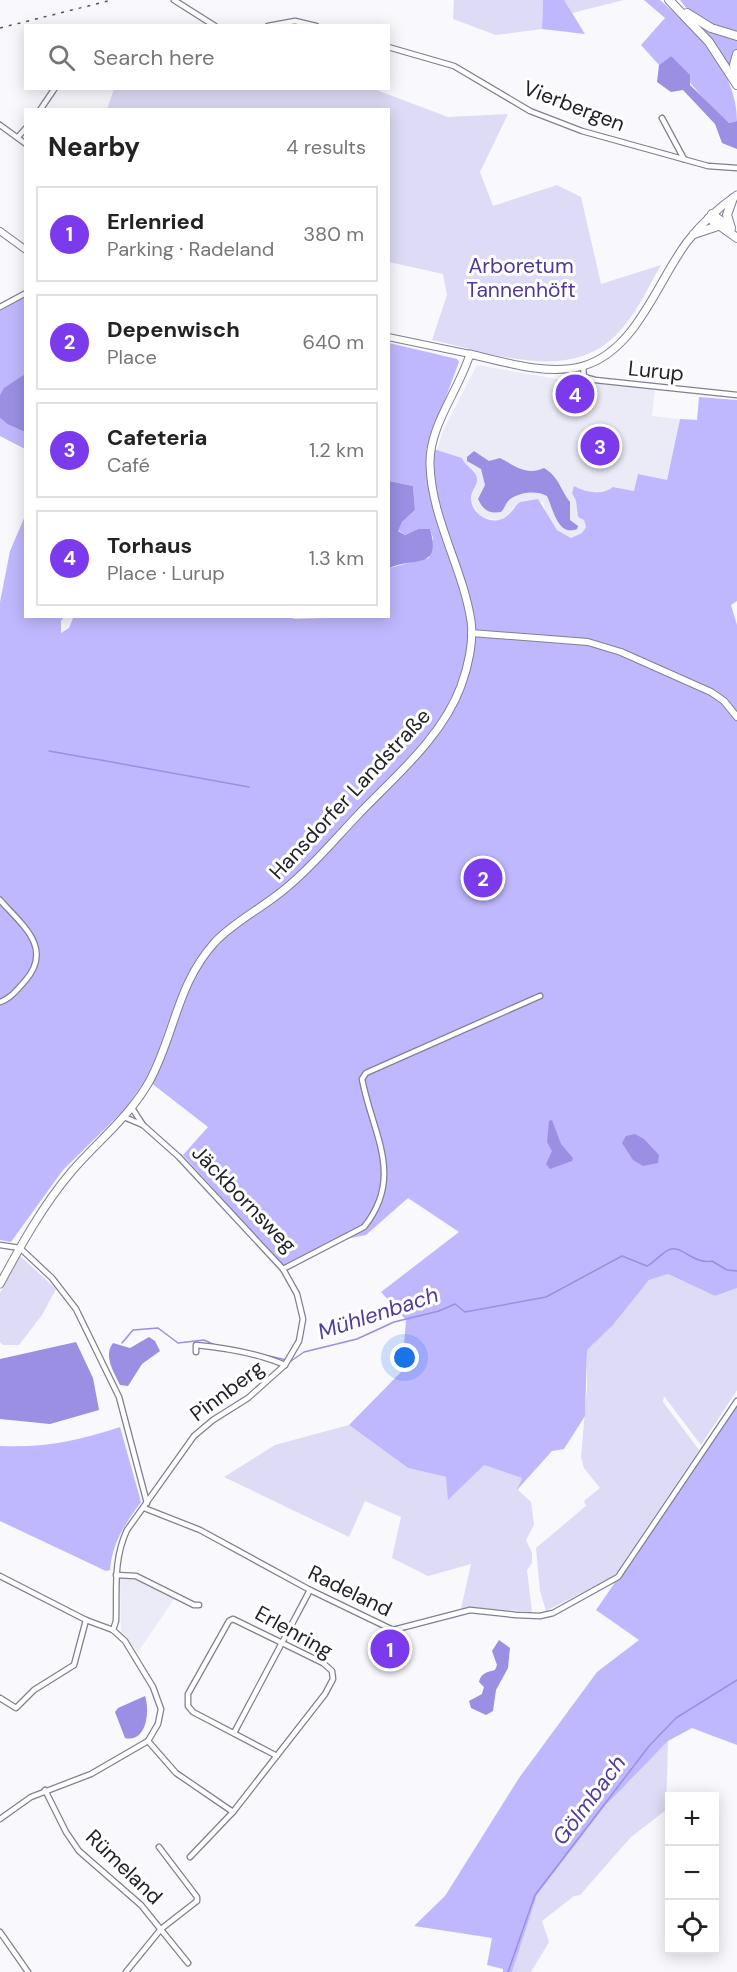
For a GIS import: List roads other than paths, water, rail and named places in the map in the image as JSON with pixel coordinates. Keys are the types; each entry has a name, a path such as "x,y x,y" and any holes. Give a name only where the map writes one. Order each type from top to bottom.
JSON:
{"main road":[{"path":"672,2 711,28 737,36"},
{"path":"672,2 709,42 737,85"},
{"path":"737,54 734,65 737,77"},
{"path":"470,354 542,368 583,366 606,355 625,338 694,234 710,216 735,197"},
{"path":"734,230 727,214 735,197"},
{"path":"710,216 718,226 737,238"},
{"path":"710,216 734,230"},
{"path":"694,234 718,226"},
{"name":"Hansdorfer Landstraße","path":"0,1284 20,1248 68,1177 132,1108 159,1061 186,983 200,960 230,930 302,874 437,729 461,686 471,633 468,610 435,498 430,465 433,443 470,354"}],"street":[{"path":"174,0 212,24"},
{"path":"279,24 295,21 308,24"},
{"name":"Vierbergen","path":"390,48 454,66 530,111 582,131 684,159 737,170"},
{"path":"41,108 54,90"},
{"path":"662,118 684,159"},
{"path":"0,125 24,142"},
{"path":"18,137 24,130"},
{"path":"0,231 24,247"},
{"path":"0,307 24,294"},
{"path":"390,337 470,354"},
{"name":"Lurup","path":"583,366 584,377 595,380 737,395"},
{"path":"471,633 588,642 621,652 711,692 724,701 737,717"},
{"path":"0,900 34,938 38,956 28,977 5,1000 0,1002"},
{"name":"Jäckbornsweg","path":"132,1108 143,1125 179,1157 283,1269 363,1227 371,1218 382,1192 385,1162 381,1142 365,1094 362,1078 366,1073 540,996"},
{"name":"Jäckbornsweg","path":"124,1117 143,1125"},
{"path":"0,1245 20,1248 52,1278 68,1297 88,1332 119,1397 146,1505"},
{"name":"Pinnberg","path":"113,1630 116,1621 116,1575 120,1545 194,1436 213,1420 248,1398 285,1365 299,1341 303,1319 297,1294 283,1269"},
{"name":"Pinnberg","path":"196,1352 196,1345 225,1348 267,1357 285,1365"},
{"name":"Radeland","path":"146,1505 200,1530 310,1590 393,1630 470,1610 524,1616 553,1613 618,1577 737,1401"},
{"path":"116,1575 136,1576 194,1605 199,1605"},
{"path":"0,1576 86,1620 113,1630 124,1641 158,1700 160,1709 158,1724 148,1741 91,1773 45,1790 0,1820"},
{"path":"234,1733 310,1590"},
{"name":"Erlenring","path":"238,1619 281,1641 328,1666 333,1675 325,1694 277,1756 190,1709 188,1694 229,1621 238,1619"},
{"path":"0,1698 16,1708 34,1690 74,1665 86,1620"},
{"path":"148,1741 176,1773 233,1812"},
{"path":"190,1857 233,1812 277,1756"},
{"name":"Rümeland","path":"45,1790 66,1832 79,1851 124,1888 188,1963"},
{"path":"126,1972 161,1929 197,1901 197,1897 159,1847"},
{"path":"0,1932 28,1972"}],"waterway":[{"path":"49,751 94,759"},
{"path":"95,759 249,787"},
{"name":"Mühlenbach","path":"252,1352 291,1361 304,1352 357,1339 394,1322 439,1311 455,1304 465,1312 546,1297 622,1256 647,1266 665,1252 675,1249 706,1262 712,1261 727,1270 737,1271"},
{"path":"122,1343 133,1330 158,1328 178,1343 204,1340 215,1345"},
{"path":"228,1347 247,1351"},
{"name":"Gölmbach","path":"508,1972 535,1895 649,1746 676,1718 737,1680"}],"railway":[{"path":"0,28 112,0"}],"place":[{"name":"Torhaus","path":"575,394"},
{"name":"Cafeteria","path":"600,446"},
{"name":"Depenwisch","path":"483,878"},
{"name":"Erlenried","path":"390,1649"}],"park label":[{"name":"Arboretum Tannenhöft","path":"521,278"}]}
